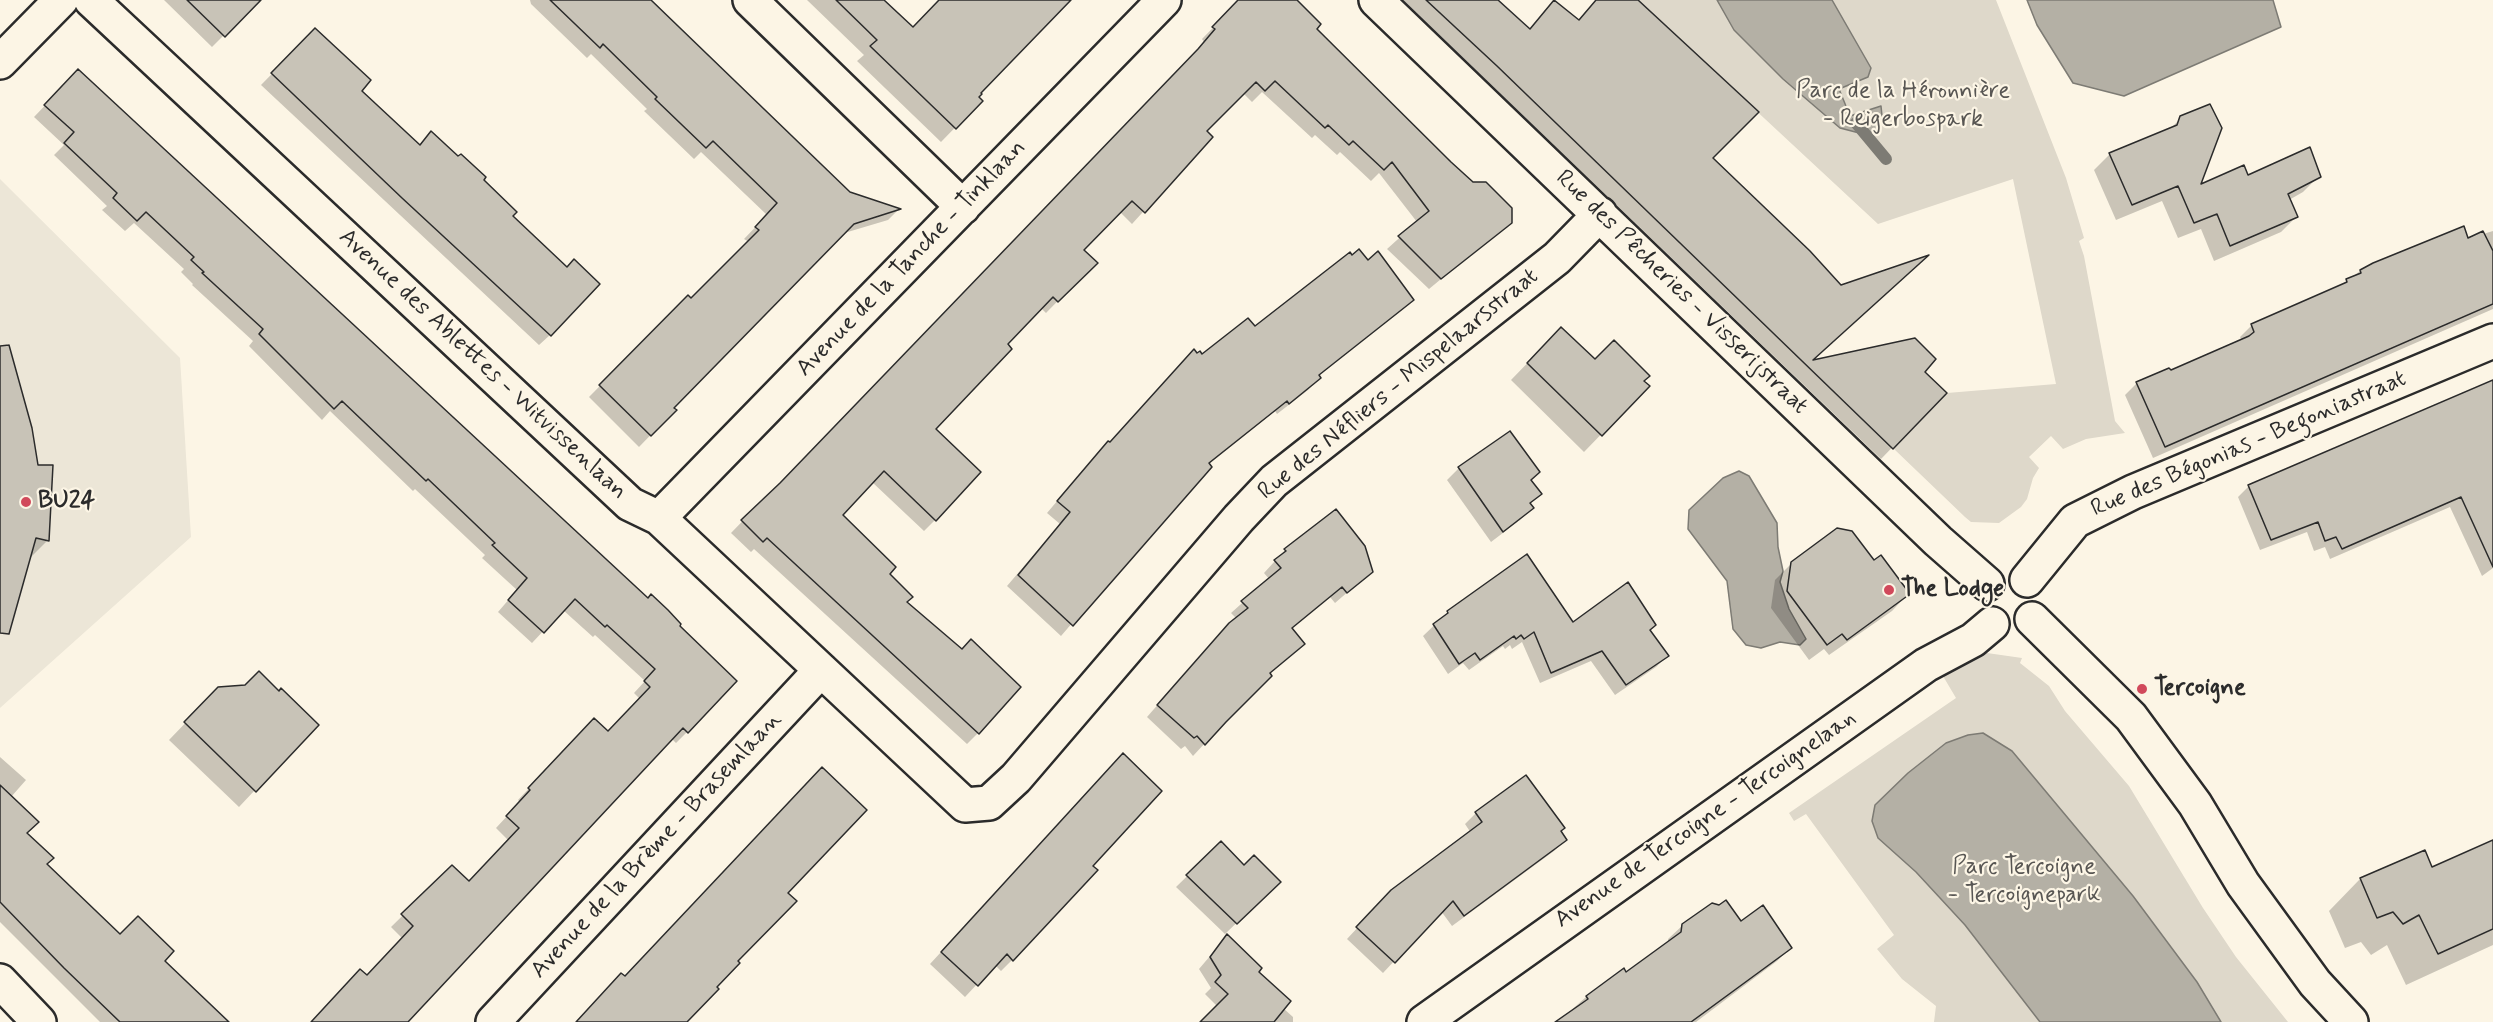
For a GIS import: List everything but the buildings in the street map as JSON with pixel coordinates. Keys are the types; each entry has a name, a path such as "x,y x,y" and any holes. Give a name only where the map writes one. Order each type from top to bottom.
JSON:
{"street":[{"path":"0,62 61,0"},
{"name":"Avenue des Ablettes - Witvissenlaan","path":"91,0 630,504 659,518 965,805 989,803"},
{"path":"750,0 963,207"},
{"name":"Avenue de la Tanche - Tinklaan","path":"659,518 1164,0"},
{"name":"Rue des Pêcheries - Visserijstraat","path":"1376,0 1938,541 1987,584"},
{"name":"Rue des Néfliers - Mispelaarsstraat","path":"989,803 1016,778 1239,518 1274,481 1557,258 1600,214"},
{"name":"Rue des Bégonias - Begoniastraat","path":"2027,579 2075,521 2133,492 2493,341"},
{"path":"2006,574 2027,579 2036,591 2038,606 2032,620 2020,628 2005,630 1992,624 1983,612 1981,598 1987,584 1999,575 2006,574"},
{"path":"2032,620 2131,717 2195,804 2243,884 2315,983 2350,1022"},
{"name":"Avenue de Tercoigne - Tercoignelaan","path":"1424,1022 1926,665 1972,640 1992,624"},
{"name":"Avenue de la Brème - Brasemlaan","path":"493,1022 821,670"},
{"path":"0,981 39,1022"}],"shaded area":[{"path":"1717,0 1832,0 1871,68 1868,77 1839,89 1850,116 1881,106 1882,116 1878,128 1867,135 1840,128 1783,79 1734,30"},
{"path":"2027,0 2273,0 2281,27 2124,96 2073,83 2037,25"},
{"path":"0,179 180,358 191,537 0,708"},
{"path":"1739,471 1749,476 1777,523 1778,547 1783,571 1780,582 1789,609 1806,639 1800,645 1780,642 1761,648 1746,645 1733,629 1727,581 1688,529 1689,510 1723,478"},
{"path":"1983,733 2012,751 2133,896 2197,982 2221,1022 2040,1022 1965,925 1916,872 1878,838 1872,821 1875,805 1908,773 1946,743 1968,735"}],"green space":[{"name":"Parc de la Héronnière - Reigerbospark","path":"1637,0 1996,0 2066,178 2084,238 2079,241 2084,256 2115,421 2125,433 2086,439 2063,449 2051,436 2029,457 2039,468 2033,478 2027,499 2021,507 1999,523 1971,522 1965,517 1894,449 1947,393 2056,384 2013,179 1878,224"},
{"name":"Parc Tercoigne - Tercoignepark","path":"1987,653 2022,658 2020,663 2049,686 2065,711 2129,786 2203,908 2236,957 2288,1022 1934,1022 1936,1006 1902,979 1877,949 1894,935 1806,814 1794,821 1789,813 1956,698 1940,671 1971,655"}],"waterway":[{"path":"1856,123 1886,159"}],"place":[{"name":"BU24","path":"26,502"},
{"name":"The Lodge","path":"1889,590"},
{"name":"Tercoigne","path":"2142,689"}]}
